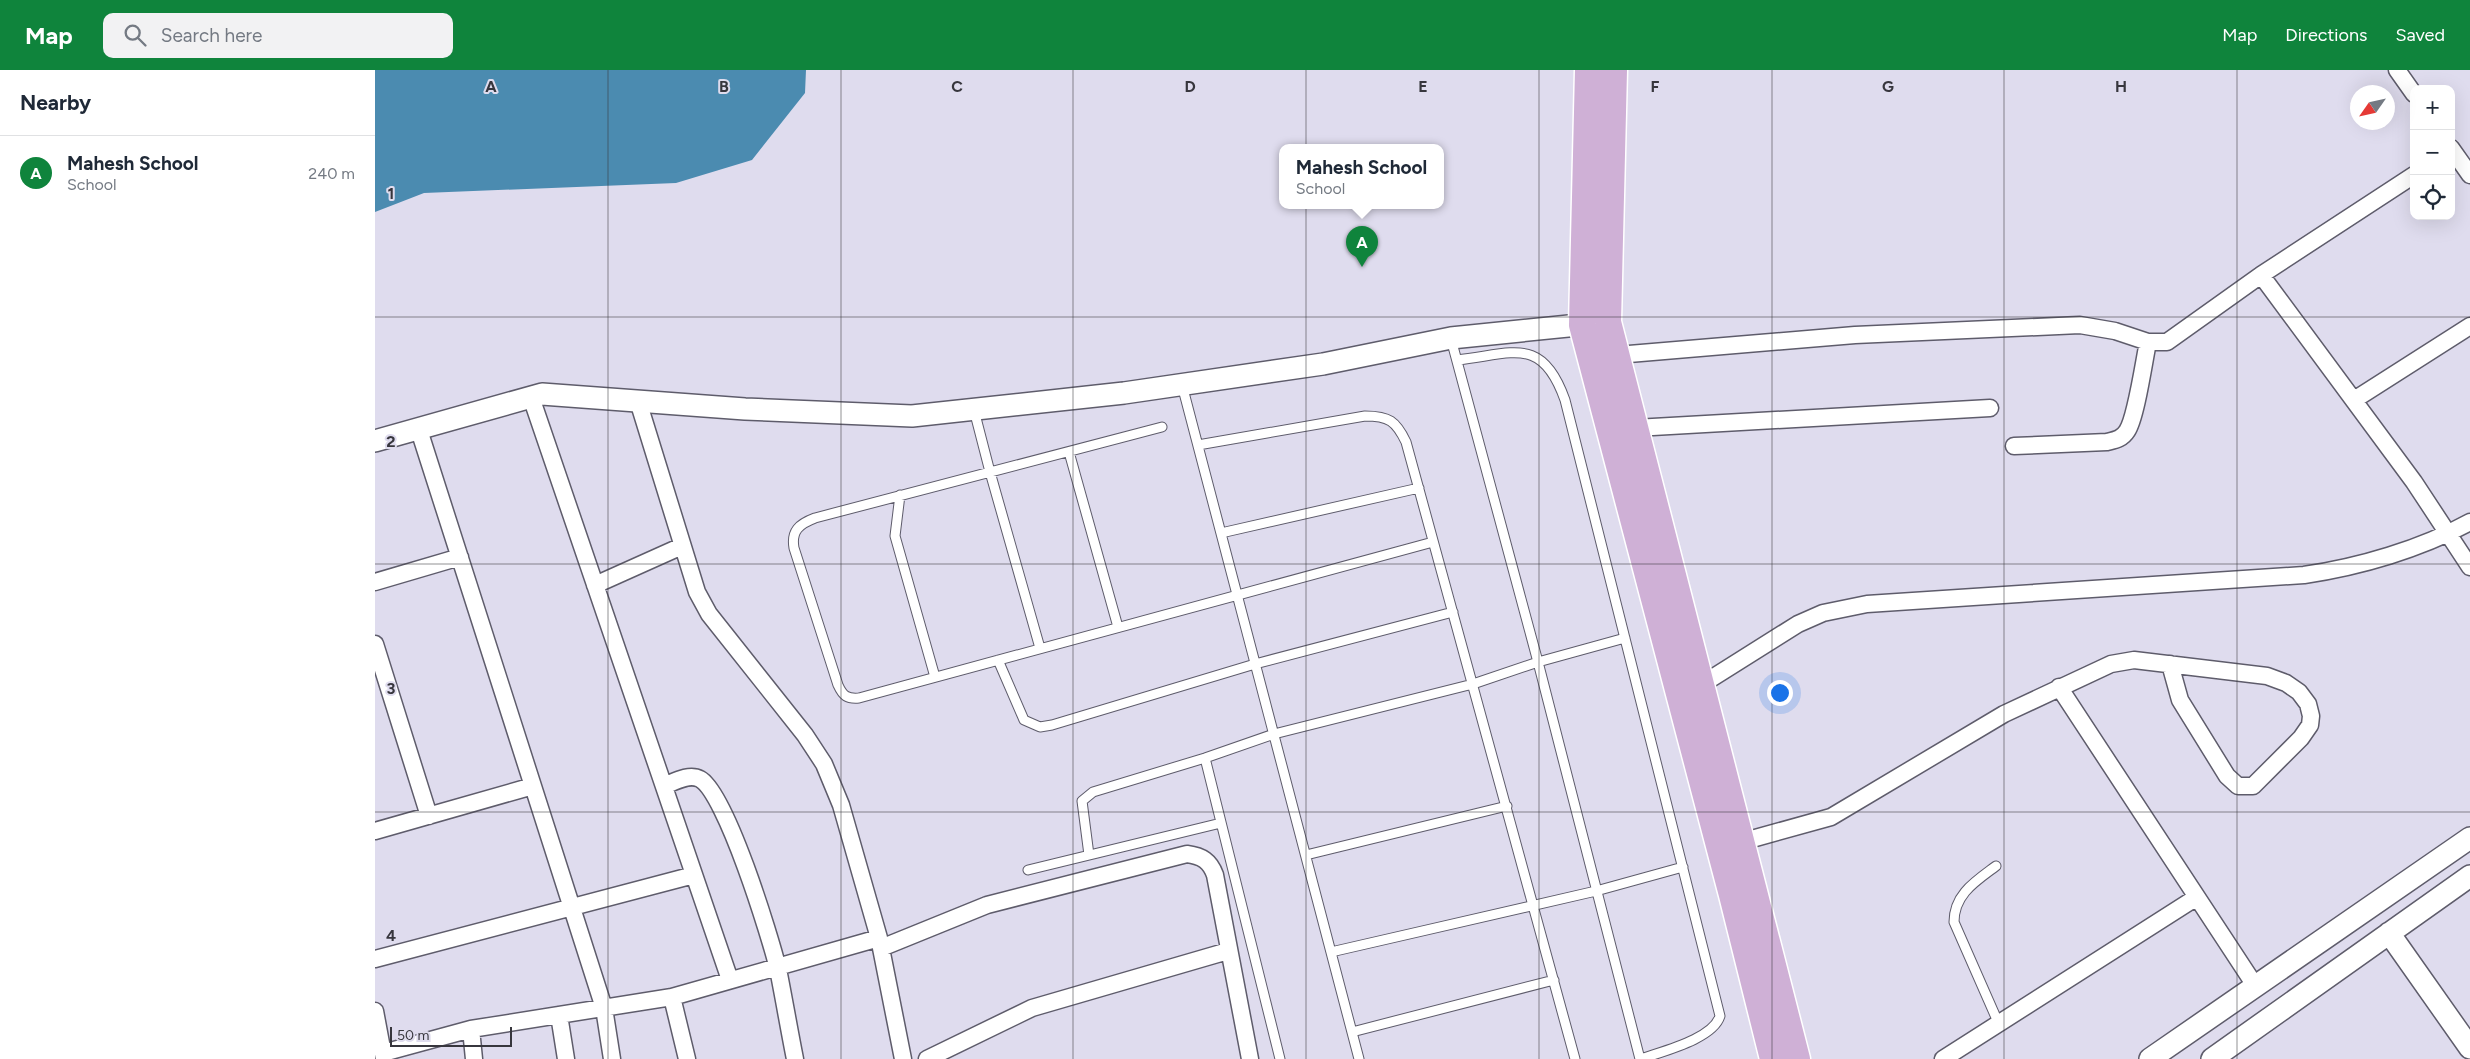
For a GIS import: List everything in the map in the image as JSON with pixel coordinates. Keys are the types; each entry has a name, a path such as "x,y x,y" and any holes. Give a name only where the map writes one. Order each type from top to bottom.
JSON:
{"main road":[{"path":"1588,70 1582,325 1725,866 1773,1059"},
{"path":"1614,70 1608,322 1797,1059"}],"street":[{"path":"2397,70 2410,88"},
{"path":"2457,152 2470,175"},
{"path":"1617,355 1855,335 2080,325 2115,331 2147,342 2167,342 2261,275 2410,178"},
{"path":"2261,275 2450,533 2470,567"},
{"path":"375,442 542,394 912,416 1182,385 1323,364 1451,338 1608,322"},
{"path":"2354,400 2470,326"},
{"path":"2014,446 2107,442 2117,440 2123,436 2132,420 2147,342"},
{"path":"531,397 730,980"},
{"path":"638,401 697,592 709,614 805,735 824,764 841,805 880,943 903,1059"},
{"path":"1635,428 1990,408"},
{"path":"419,430 604,1008 611,1059"},
{"path":"1701,685 1799,624 1840,608 1877,603 2303,575 2348,568 2450,533 2470,522"},
{"path":"595,585 682,546"},
{"path":"375,582 460,557"},
{"path":"375,644 429,816"},
{"path":"1741,842 1831,817 2004,714 2059,687 2117,662 2134,660 2170,664 2267,676 2286,683 2299,692 2308,704 2311,716 2309,725 2301,738 2263,778 2253,786 2238,786 2227,776 2183,706 2170,664"},
{"path":"2059,687 2256,987"},
{"path":"664,786 684,778 695,777 702,780 711,790 725,815 753,888 777,967 795,1059"},
{"path":"375,831 533,786"},
{"path":"2150,1059 2470,838"},
{"path":"375,1011 383,1056 471,1029 672,997 777,967 880,943 987,905 1187,854 1203,857 1212,866 1215,875 1250,1059"},
{"path":"375,959 694,875"},
{"path":"2212,1059 2470,876"},
{"path":"1943,1059 1998,1022 2197,897"},
{"path":"2389,933 2470,1048"},
{"path":"927,1059 1032,1008 1228,951"},
{"path":"672,997 687,1059"},
{"path":"559,1015 566,1059"},
{"path":"471,1029 474,1059"}],"lane":[{"path":"1451,338 1640,1059 1700,1036 1717,1024 1720,1016 1565,400 1557,378 1547,363 1534,354 1519,353 1457,360"},
{"path":"1182,385 1359,1059"},
{"path":"974,410 1040,648"},
{"path":"1198,445 1365,416 1379,416 1389,420 1399,428 1406,442 1419,488 1575,1059"},
{"path":"1163,427 806,521 795,531 792,538 794,548 838,685 845,696 851,699 859,698 1433,542"},
{"path":"1069,452 1118,627"},
{"path":"1221,533 1419,488"},
{"path":"900,496 895,536 935,677"},
{"path":"998,660 1024,720 1040,727 1255,664 1453,612"},
{"path":"1089,856 1081,807 1082,801 1086,796 1274,734 1473,684 1537,662 1625,638"},
{"path":"1205,758 1280,1059"},
{"path":"1306,855 1507,806"},
{"path":"1029,870 1221,824"},
{"path":"1331,952 1596,891 1683,866"},
{"path":"1996,866 1963,893 1954,912 1954,922 1998,1022"},
{"path":"1352,1032 1554,980"}],"water":[{"path":"375,70 806,70 805,93 752,160 676,183 424,193 375,212"}],"place":[{"name":"Mahesh School","path":"1362,267"}]}
